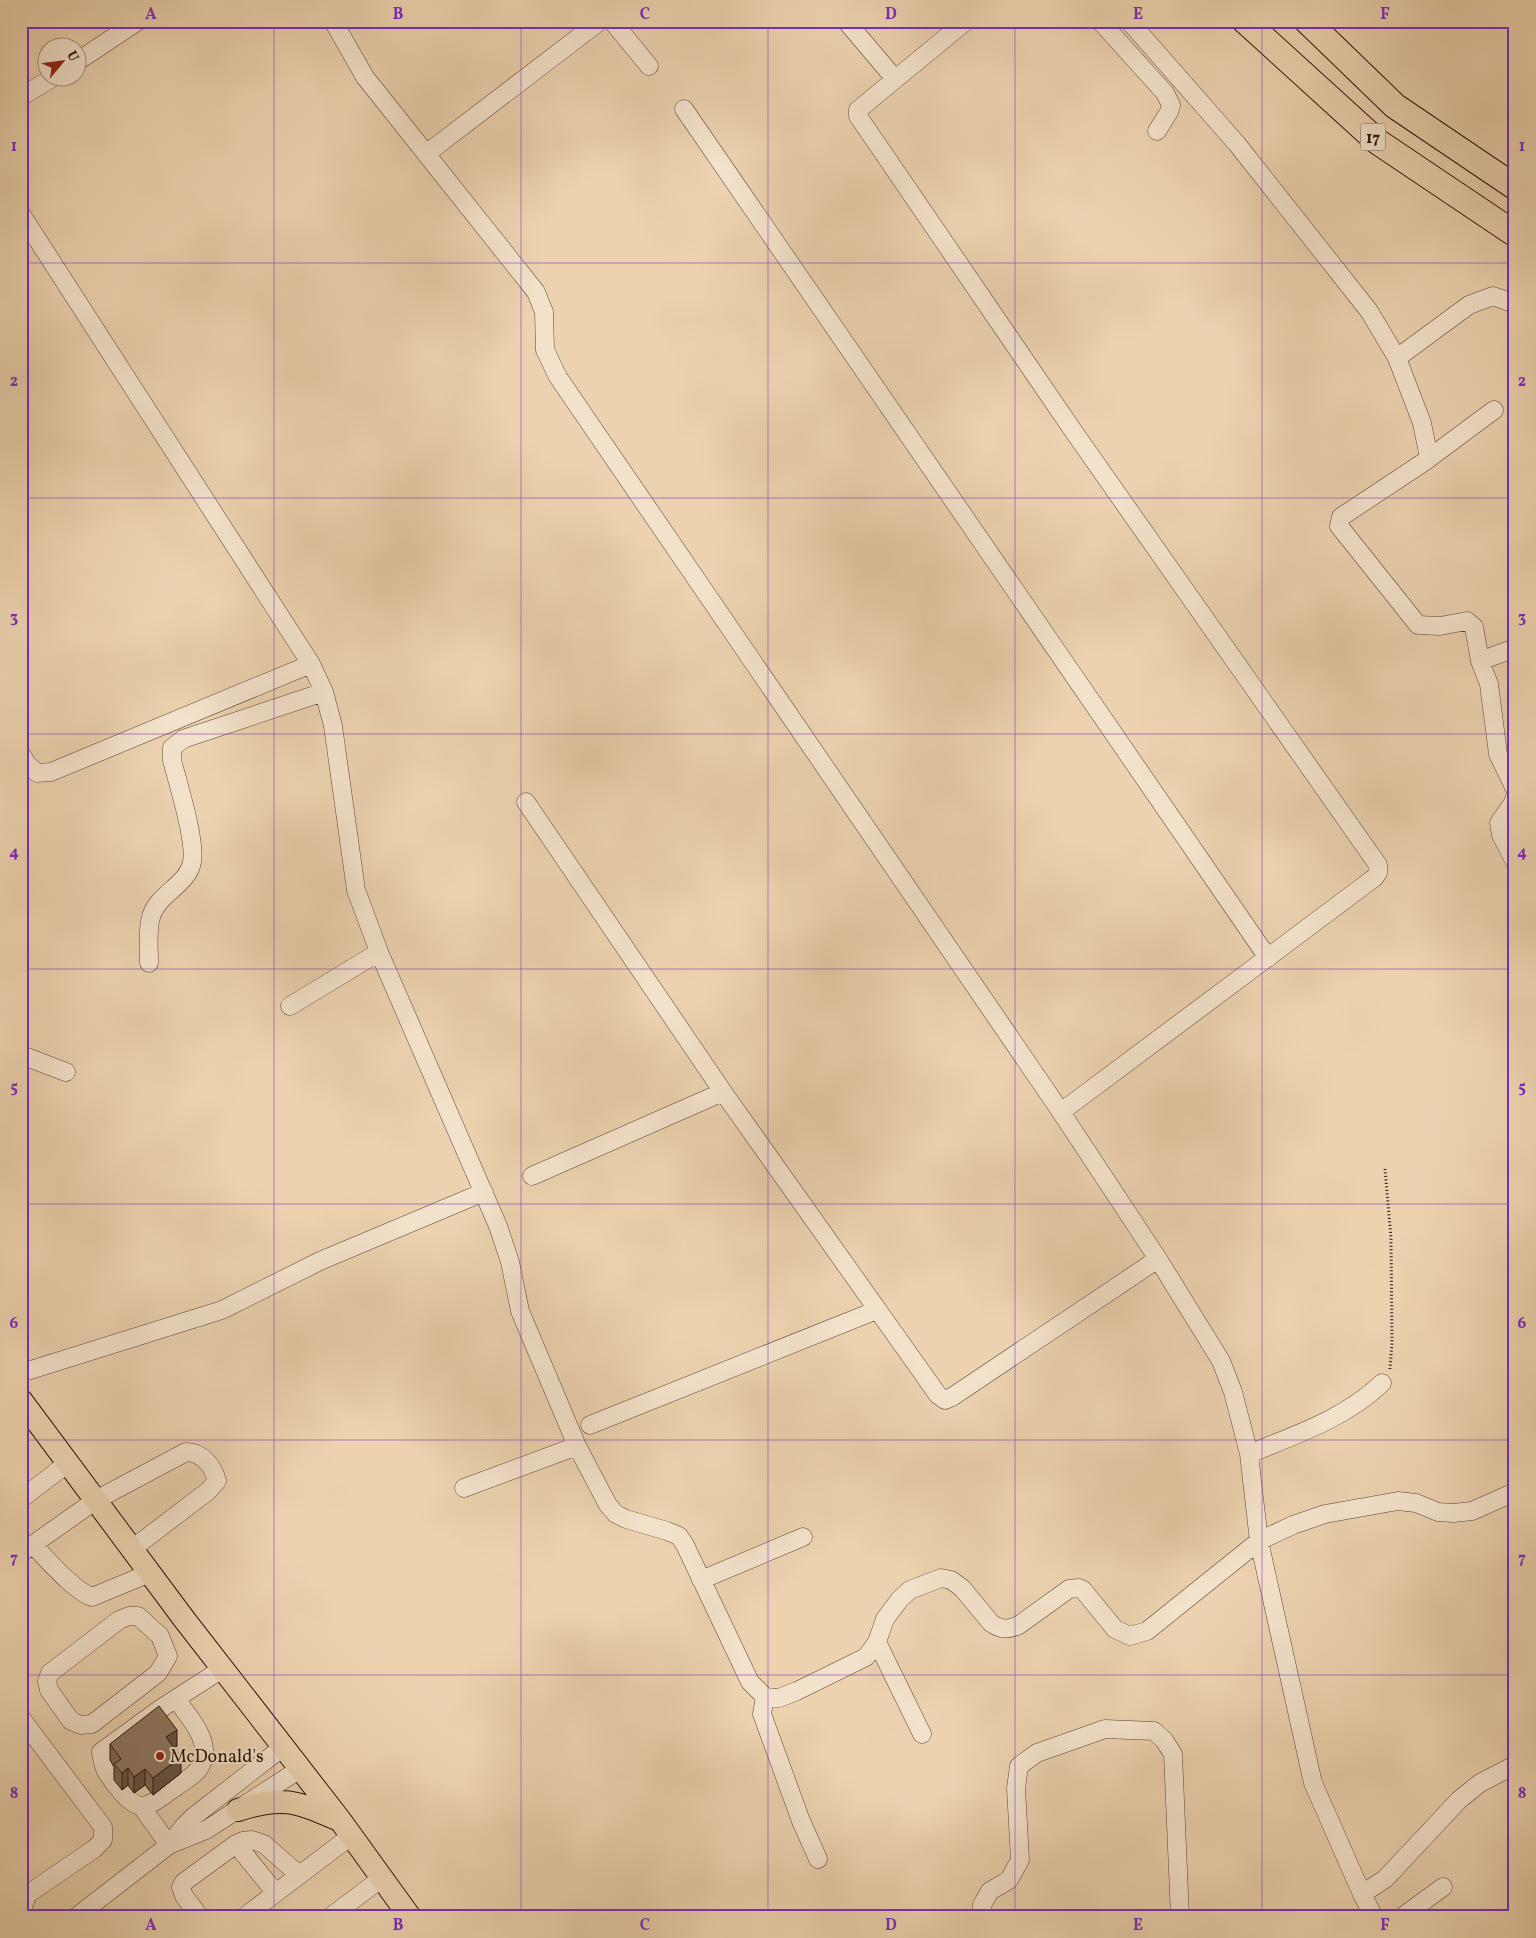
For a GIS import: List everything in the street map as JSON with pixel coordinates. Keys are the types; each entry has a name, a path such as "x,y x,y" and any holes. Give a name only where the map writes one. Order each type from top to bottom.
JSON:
{"highway":[{"name":"17","path":"1244,21 1378,142 1515,234"},
{"name":"17","path":"1307,21 1395,106 1515,187"}],"main road":[{"path":"21,1400 184,1619 345,1828 410,1917"},
{"path":"238,1810 261,1802 283,1800 309,1808 345,1828"}],"street":[{"path":"88,54 138,21"},
{"path":"333,21 365,77 536,292 544,312 545,350 558,378 1061,1112 1158,1259 1221,1361 1233,1392 1249,1454 1260,1541 1313,1783 1374,1917"},
{"path":"426,154 600,21"},
{"path":"612,21 650,66"},
{"path":"846,21 895,78"},
{"path":"966,21 858,110 858,116 1080,440 1378,865 1378,873 1374,878 1061,1112"},
{"path":"1100,21 1165,93 1171,105 1157,132"},
{"path":"1129,21 1237,144 1369,311 1397,358 1422,423 1429,458"},
{"path":"21,97 38,87"},
{"path":"684,109 1268,958"},
{"path":"21,214 311,664 324,692 333,726 356,890 379,952 484,1192 510,1262 520,1311 577,1446 608,1505 616,1514 679,1536 685,1545 750,1682 764,1698 762,1714 795,1805 818,1859"},
{"path":"1397,358 1469,305 1493,296 1515,304"},
{"path":"1494,410 1429,458 1341,517 1339,526 1418,625 1440,626 1467,621 1474,627 1480,661 1489,684 1498,754 1515,789"},
{"path":"1480,661 1515,648"},
{"path":"21,754 27,764 37,773 52,772 311,664"},
{"path":"149,962 148,943 151,916 157,906 188,873 192,861 192,842 172,760 172,748 183,739 324,692"},
{"path":"1515,797 1499,823 1501,835 1515,862"},
{"path":"526,802 723,1092 938,1395 945,1400 952,1397 1158,1259"},
{"path":"290,1006 379,952"},
{"path":"21,1055 66,1072"},
{"path":"532,1176 723,1092"},
{"path":"21,1374 222,1310 320,1262 484,1192"},
{"path":"590,1425 877,1310"},
{"path":"1249,1454 1327,1421 1370,1394 1382,1383"},
{"path":"464,1488 577,1446"},
{"path":"132,1549 208,1491 218,1481 205,1460 194,1452 186,1452 96,1500 27,1549 84,1594 92,1597 150,1573"},
{"path":"21,1499 68,1463"},
{"path":"764,1698 779,1698 798,1691 866,1657 877,1642 885,1620 900,1599 910,1590 941,1578 951,1580 962,1588 991,1623 996,1627 1004,1629 1010,1629 1019,1625 1069,1589 1079,1588 1084,1590 1115,1629 1130,1636 1147,1631 1260,1541 1293,1525 1334,1513 1398,1501 1416,1503 1438,1512 1472,1511 1515,1492"},
{"path":"701,1580 803,1537"},
{"path":"129,1616 138,1616 160,1636 168,1656 158,1673 92,1724 81,1725 72,1721 49,1690 47,1681 50,1673 119,1620 129,1616"},
{"path":"160,1636 184,1619"},
{"path":"877,1642 922,1734"},
{"path":"176,1699 197,1727 203,1756 200,1768 151,1804 141,1806 132,1803 106,1771 102,1762 101,1752 176,1699 222,1669"},
{"path":"21,1718 103,1827 103,1840 94,1849 28,1894 23,1906 26,1917"},
{"path":"982,1917 982,1906 990,1891 1009,1880 1020,1860 1016,1788 1019,1766 1037,1753 1105,1729 1154,1731 1164,1740 1173,1754 1180,1917"},
{"path":"76,1917 169,1845 193,1817 283,1746"},
{"path":"1362,1894 1385,1879 1459,1800 1480,1783 1515,1765"},
{"path":"169,1845 206,1830 300,1769"},
{"path":"141,1806 169,1845"},
{"path":"244,1917 298,1874 345,1828"},
{"path":"200,1917 184,1896 181,1887 184,1882 236,1844 252,1840 264,1844 298,1874"},
{"path":"236,1844 275,1892"},
{"path":"330,1917 382,1878"},
{"path":"1402,1917 1443,1887"}],"path":[{"path":"1382,1383 1391,1367 1392,1351 1391,1238 1385,1169"}],"building":[{"path":"159,1706 177,1730 166,1737 181,1757 153,1778 145,1769 134,1777 128,1768 122,1773 114,1764 121,1759 110,1744"}],"place":[{"name":"McDonald's","path":"160,1756"}]}
